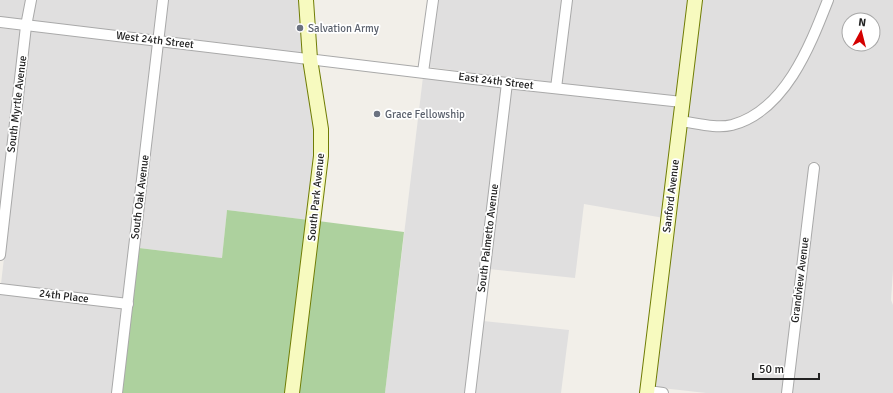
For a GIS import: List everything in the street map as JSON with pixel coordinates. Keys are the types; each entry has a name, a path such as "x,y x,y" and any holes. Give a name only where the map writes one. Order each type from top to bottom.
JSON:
{"street":[{"name":"South Myrtle Avenue","path":"0,255 26,26 31,0"},
{"name":"South Oak Avenue","path":"117,393 163,0"},
{"name":"South Park Avenue","path":"292,393 320,156 321,129 310,59 306,0"},
{"path":"423,72 433,0"},
{"path":"556,88 567,0"},
{"name":"Sanford Avenue","path":"647,392 695,0"},
{"path":"680,122 731,126 757,113 771,102 797,69 810,44 828,0"},
{"name":"West 24th Street","path":"0,22 310,59"},
{"name":"East 24th Street","path":"310,59 507,83 682,102"},
{"name":"South Palmetto Avenue","path":"470,393 507,83"},
{"name":"Grandview Avenue","path":"787,393 814,168"},
{"name":"24th Place","path":"0,289 128,304"},
{"path":"647,392 663,393"}],"shaded area":[{"path":"0,0 27,0 23,20 0,17"},
{"path":"36,0 159,0 155,35 32,21"},
{"path":"168,0 301,0 304,53 164,36"},
{"path":"437,0 562,0 552,83 428,67"},
{"path":"571,0 690,0 678,96 561,84"},
{"path":"699,0 823,0 794,66 768,98 755,109 730,120 716,121 685,117"},
{"path":"833,0 893,0 893,270 891,300 893,305 893,393 792,393 819,163 810,162 782,393 706,393 653,387 684,127 715,131 731,131 759,117 774,105 801,71 814,46"},
{"path":"0,28 21,30 0,216"},
{"path":"30,31 154,45 124,298 1,284"},
{"path":"163,46 306,63 316,130 309,220 227,210 222,258 139,248"},
{"path":"423,77 502,88 466,393 385,393"},
{"path":"511,89 677,106 664,218 584,204 575,278 489,269"},
{"path":"0,294 123,308 113,393 0,393"},
{"path":"483,321 569,330 561,393 474,393"}],"green space":[{"path":"227,210 309,220 288,393 122,393 139,248 222,258"},
{"path":"318,221 404,232 385,393 297,393"}],"place":[{"name":"Salvation Army","path":"300,28"},
{"name":"Grace Fellowship","path":"377,114"}]}
